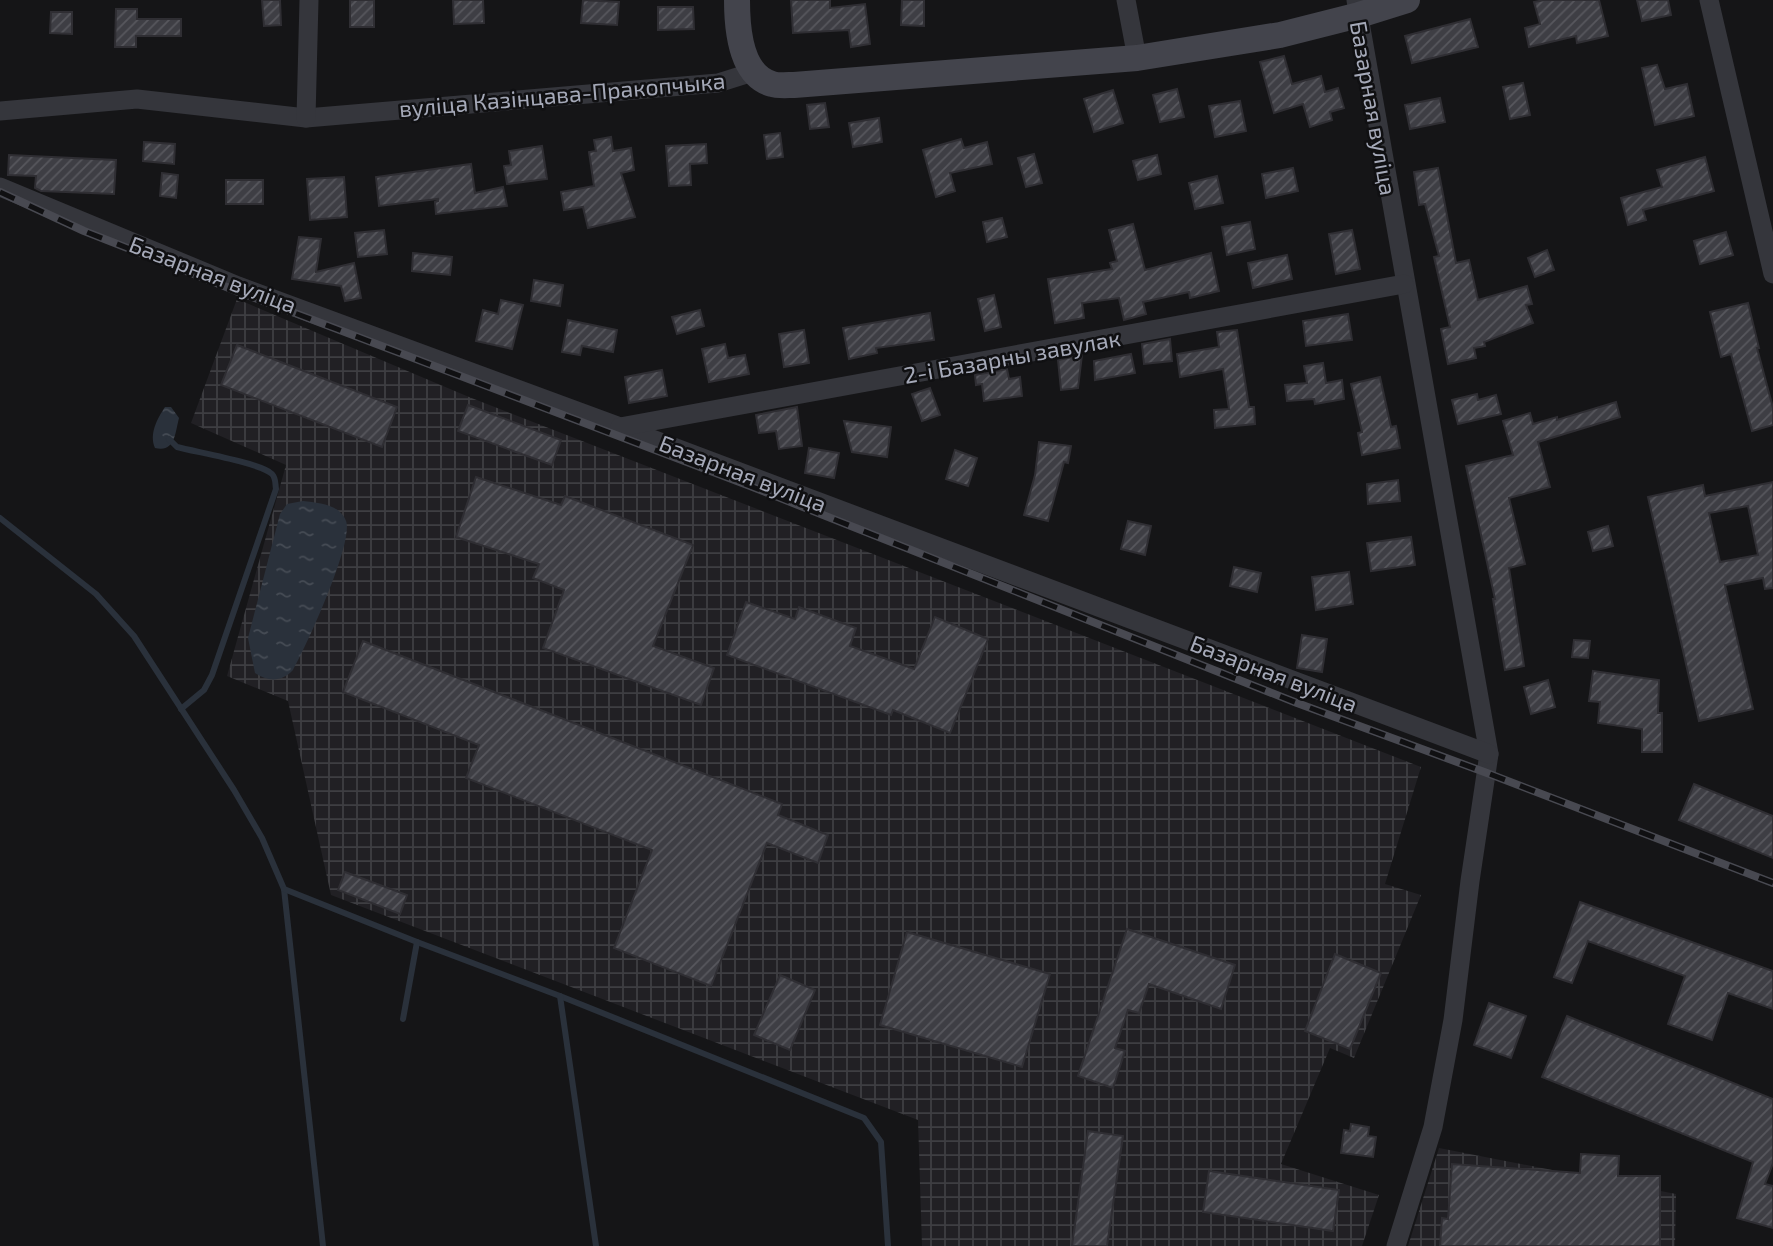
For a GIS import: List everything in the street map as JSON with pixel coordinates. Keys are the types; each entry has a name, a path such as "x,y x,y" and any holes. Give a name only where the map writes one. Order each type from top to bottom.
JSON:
{"street":[{"path":"306,117 309,0"},
{"path":"737,0 741,46 754,72"},
{"path":"1126,0 1137,58"},
{"name":"вуліца Казінцава-Пракопчыка","path":"0,111 137,100 306,117 718,83 754,72 771,84 794,85 1137,58 1280,34 1357,8 1407,0"},
{"path":"1709,0 1773,274"},
{"name":"Базарная вуліца","path":"1357,8 1489,754 1469,881 1453,1020 1433,1126 1396,1246"},
{"name":"Базарная вуліца","path":"0,187 238,286 1489,754"},
{"name":"2-і Базарны завулак","path":"620,427 1404,284"}],"shaded area":[{"path":"237,299 469,397 1421,767 1385,884 1421,895 1354,1058 1330,1048 1281,1164 1379,1195 1362,1246 922,1246 918,1120 331,895 288,701 227,676 286,465 191,423"},
{"path":"1439,1148 1676,1194 1675,1246 1408,1246"}],"water":[{"path":"165,407 171,407 179,418 170,445 162,449 155,448 153,432"},
{"path":"303,501 328,505 339,511 346,521 347,532 327,595 293,670 280,679 265,678 255,673 248,638 280,514 287,504"}],"building":[{"path":"262,0 280,0 281,25 264,26"},
{"path":"350,0 374,0 374,27 350,27"},
{"path":"453,0 483,0 484,23 454,24"},
{"path":"583,0 619,2 617,25 581,23"},
{"path":"791,0 830,0 830,8 865,4 870,44 851,47 849,30 793,33"},
{"path":"902,0 924,0 924,26 901,25"},
{"path":"1599,0 1608,36 1577,43 1576,36 1529,47 1525,28 1540,24 1534,2"},
{"path":"1637,0 1668,0 1671,15 1642,21"},
{"path":"658,7 693,7 694,29 658,30"},
{"path":"116,9 137,9 137,19 181,19 181,36 136,36 136,47 115,47"},
{"path":"51,12 72,12 72,34 50,33"},
{"path":"1470,19 1478,47 1412,63 1405,36"},
{"path":"1284,56 1292,84 1321,76 1325,92 1338,88 1344,108 1330,112 1332,120 1310,127 1303,104 1274,113 1260,62"},
{"path":"1657,65 1665,89 1687,84 1694,116 1655,125 1642,68"},
{"path":"1523,83 1530,115 1510,119 1503,87"},
{"path":"1177,89 1184,117 1160,122 1153,95"},
{"path":"1113,90 1123,123 1094,132 1084,99"},
{"path":"1440,98 1445,122 1410,129 1405,105"},
{"path":"1240,101 1246,131 1215,137 1209,106"},
{"path":"825,103 829,127 810,129 807,105"},
{"path":"879,118 882,142 853,147 849,123"},
{"path":"780,133 783,157 767,159 764,135"},
{"path":"611,137 613,151 631,148 634,170 621,173 635,217 588,228 583,207 564,210 561,192 594,186 589,152 596,151 594,140"},
{"path":"961,139 964,148 987,142 992,164 950,173 955,191 936,197 923,150"},
{"path":"144,142 175,144 174,164 143,161"},
{"path":"706,144 707,163 690,164 691,185 669,186 666,146"},
{"path":"542,146 547,179 507,184 504,166 511,165 509,151"},
{"path":"1034,154 1042,183 1026,187 1018,158"},
{"path":"9,155 116,160 114,194 41,191 35,188 36,176 8,175"},
{"path":"1157,155 1161,174 1138,180 1133,161"},
{"path":"1705,157 1714,191 1643,210 1646,220 1628,225 1621,198 1662,187 1657,170"},
{"path":"471,164 475,193 503,187 507,206 436,214 435,202 438,199 379,206 376,177"},
{"path":"1293,168 1298,191 1266,198 1262,174"},
{"path":"1438,168 1456,263 1469,260 1478,300 1527,286 1532,304 1526,305 1533,323 1484,342 1485,346 1474,348 1476,358 1448,364 1441,329 1450,327 1434,257 1439,256 1425,204 1419,205 1414,172"},
{"path":"162,173 178,175 176,198 160,196"},
{"path":"1217,176 1223,203 1195,209 1189,183"},
{"path":"344,177 347,217 310,220 307,179"},
{"path":"226,180 263,180 263,204 226,204"},
{"path":"1002,218 1007,237 987,242 983,222"},
{"path":"1250,222 1255,249 1227,255 1222,227"},
{"path":"1133,224 1145,270 1211,253 1219,291 1190,298 1189,292 1143,302 1146,314 1124,320 1119,298 1082,303 1084,318 1055,323 1048,279 1112,269 1110,263 1117,261 1109,230"},
{"path":"384,230 387,254 358,257 355,233"},
{"path":"1352,230 1360,269 1336,274 1329,234"},
{"path":"1726,232 1733,255 1700,264 1694,241"},
{"path":"299,237 321,239 316,272 354,263 361,298 345,301 341,286 292,279"},
{"path":"1547,250 1554,270 1535,277 1528,258"},
{"path":"413,253 452,257 450,275 412,271"},
{"path":"1287,255 1292,279 1253,288 1248,263"},
{"path":"534,280 563,285 560,306 531,301"},
{"path":"994,295 1001,327 985,331 978,299"},
{"path":"501,300 523,305 512,349 476,341 483,310 498,314"},
{"path":"1748,303 1773,408 1773,425 1752,431 1731,354 1721,357 1710,312"},
{"path":"700,310 704,326 677,334 672,317"},
{"path":"930,313 934,340 876,348 877,353 849,359 843,328"},
{"path":"1348,314 1352,340 1306,346 1303,321"},
{"path":"568,320 617,330 613,352 582,346 580,355 562,352"},
{"path":"804,330 809,363 784,367 779,334"},
{"path":"1237,330 1249,407 1254,407 1255,424 1215,428 1214,410 1229,409 1223,369 1180,377 1177,354 1219,347 1217,332"},
{"path":"1170,339 1172,361 1144,364 1142,344"},
{"path":"725,344 728,358 745,355 749,374 709,382 702,349"},
{"path":"237,345 397,407 382,447 221,385"},
{"path":"1131,354 1135,373 1095,380 1094,361"},
{"path":"1082,355 1078,388 1061,390 1058,360"},
{"path":"1323,363 1326,383 1342,380 1344,399 1315,404 1314,399 1287,401 1285,385 1307,383 1304,366"},
{"path":"1007,369 1009,379 1020,377 1022,396 984,401 982,384 976,385 975,375"},
{"path":"662,370 667,396 629,403 625,377"},
{"path":"1380,377 1391,427 1396,426 1400,448 1362,455 1358,433 1362,432 1351,384"},
{"path":"930,388 940,415 922,421 912,394"},
{"path":"1477,394 1478,400 1496,395 1501,414 1458,424 1452,400"},
{"path":"1616,402 1620,417 1538,442 1550,487 1509,498 1525,564 1509,568 1524,666 1505,670 1495,599 1466,466 1513,455 1503,421 1530,413 1533,424 1557,417 1557,420"},
{"path":"468,405 561,440 552,465 458,431"},
{"path":"797,407 802,446 779,449 776,431 759,433 756,415"},
{"path":"844,421 891,427 887,457 852,452"},
{"path":"1039,442 1071,446 1068,463 1064,462 1048,521 1024,515 1035,475"},
{"path":"809,448 839,453 834,478 805,473"},
{"path":"955,450 977,458 968,486 946,479"},
{"path":"476,477 561,505 565,496 693,545 653,646 714,668 701,705 543,648 564,590 533,578 539,564 456,537"},
{"path":"1398,480 1400,501 1368,504 1367,484"},
{"path":"1773,482 1773,588 1765,589 1763,578 1725,585 1753,709 1699,721 1648,497 1703,485 1705,496","holes":["1748,506 1758,555 1720,562 1709,513"]},
{"path":"1128,521 1151,526 1145,555 1121,549"},
{"path":"1608,526 1613,546 1593,551 1588,532"},
{"path":"1411,537 1415,565 1371,571 1367,543"},
{"path":"1234,567 1261,573 1257,592 1230,586"},
{"path":"1349,572 1353,604 1316,610 1312,577"},
{"path":"746,602 795,619 799,607 856,628 850,646 914,669 935,617 988,639 950,733 893,710 891,715 727,655"},
{"path":"1302,635 1327,639 1322,672 1297,668"},
{"path":"1574,640 1590,641 1588,658 1572,657"},
{"path":"363,641 782,804 778,815 828,835 818,863 767,843 711,986 614,948 652,850 466,778 479,745 343,692"},
{"path":"1593,671 1659,680 1658,713 1662,713 1662,752 1642,752 1642,729 1598,723 1600,702 1589,701"},
{"path":"1548,680 1555,707 1531,714 1524,687"},
{"path":"1694,784 1773,816 1773,858 1679,820"},
{"path":"345,872 407,895 400,914 338,890"},
{"path":"1580,902 1773,971 1773,1009 1728,993 1712,1040 1668,1024 1685,976 1588,941 1572,983 1554,977"},
{"path":"1127,929 1235,965 1221,1009 1149,984 1139,1013 1128,1010 1115,1048 1125,1051 1113,1088 1078,1076"},
{"path":"907,932 1050,974 1022,1067 880,1025"},
{"path":"1335,954 1381,973 1350,1049 1305,1031"},
{"path":"780,975 815,990 790,1050 754,1035"},
{"path":"1489,1003 1526,1016 1511,1058 1474,1045"},
{"path":"1567,1016 1773,1099 1773,1163 1765,1184 1773,1186 1773,1228 1737,1218 1753,1162 1542,1077"},
{"path":"1351,1124 1369,1127 1368,1136 1376,1137 1373,1157 1341,1153 1344,1130 1350,1131"},
{"path":"1088,1131 1123,1136 1107,1246 1072,1246"},
{"path":"1581,1154 1619,1156 1618,1176 1660,1176 1660,1246 1440,1246 1442,1218 1448,1219 1452,1164 1580,1173"},
{"path":"1209,1171 1339,1190 1333,1231 1203,1212"}],"waterway":[{"path":"169,439 177,447 265,470 275,479 276,489 212,675 204,690 181,709"},
{"path":"0,518 96,594 134,636 262,838 284,889 323,1246"},
{"path":"284,889 864,1118 881,1142 888,1246"},
{"path":"403,1019 417,942"},
{"path":"560,996 596,1246"}],"railway":[{"path":"0,192 84,231 242,293 750,486 1297,703 1773,883"}]}
